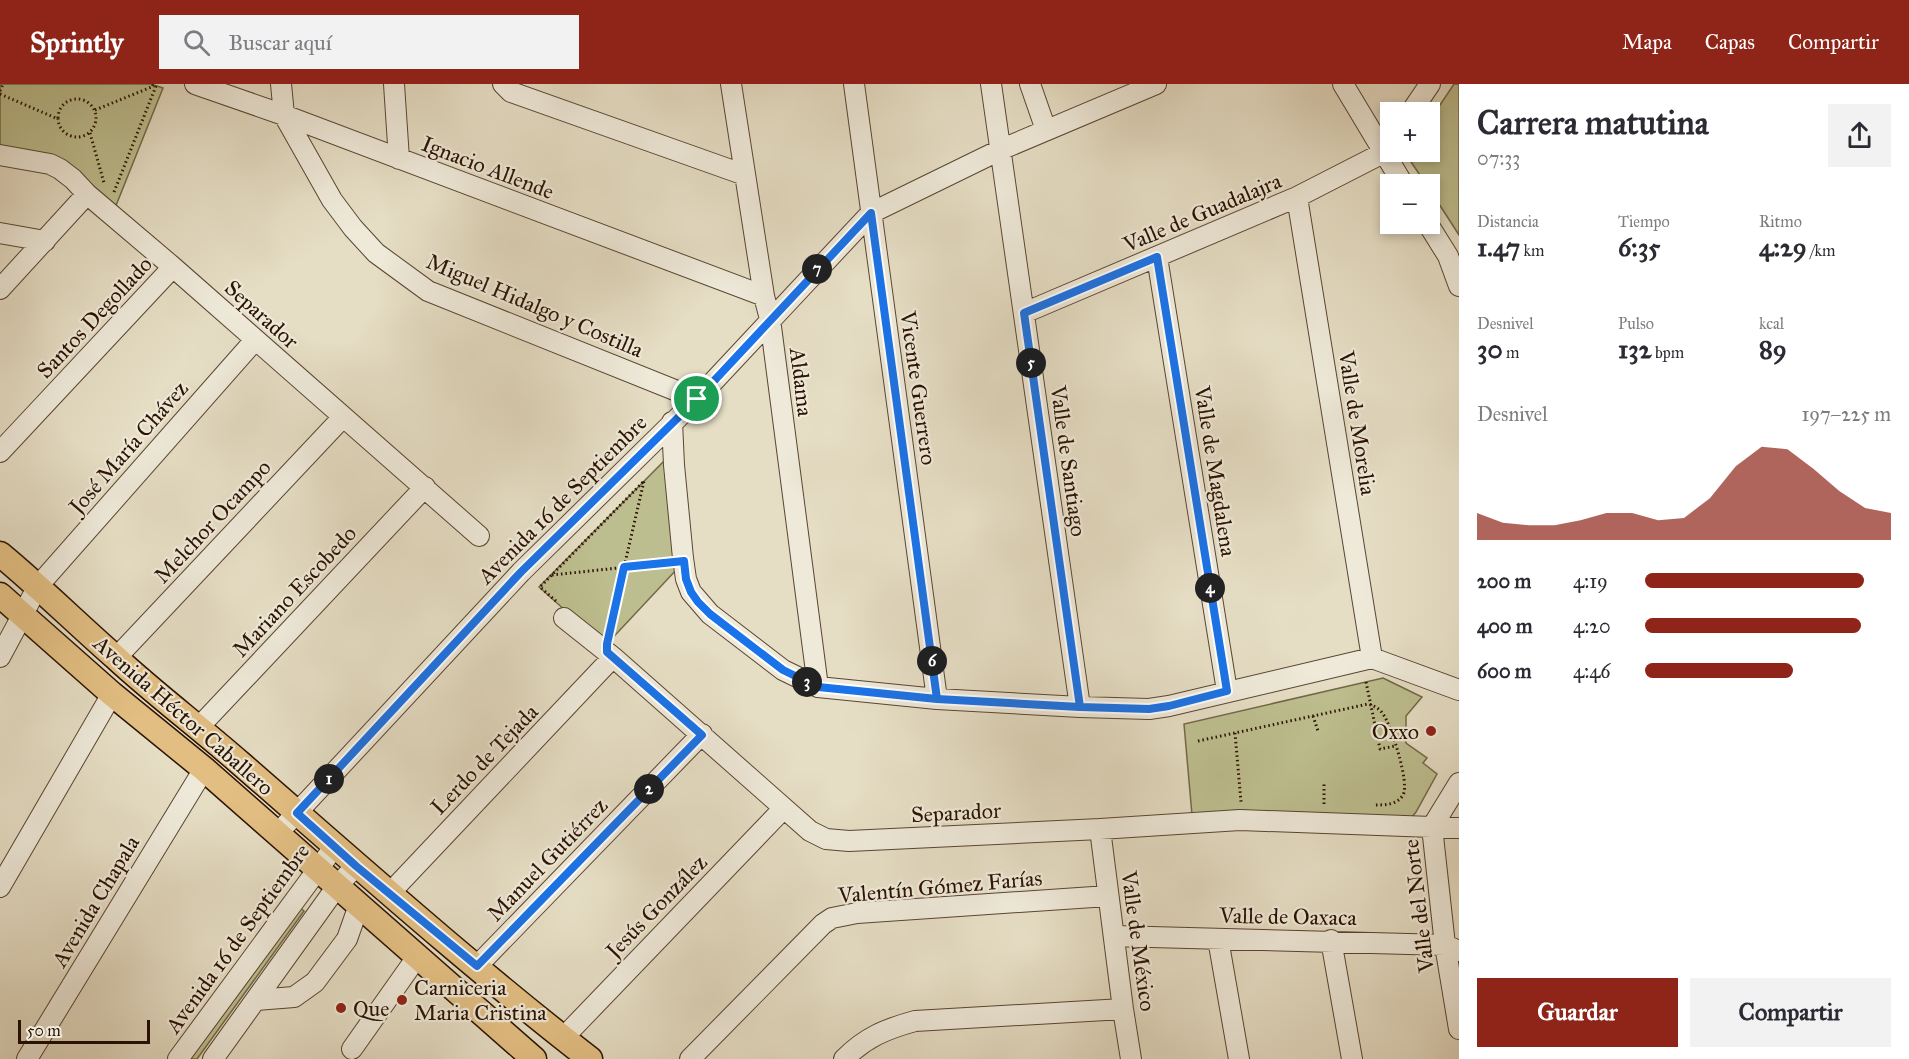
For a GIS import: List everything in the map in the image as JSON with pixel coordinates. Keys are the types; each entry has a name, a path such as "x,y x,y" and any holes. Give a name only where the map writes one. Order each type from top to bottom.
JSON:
{"main road":[{"name":"Avenida Héctor Caballero","path":"0,554 356,866 590,1059"},
{"name":"Avenida Héctor Caballero","path":"0,595 112,694 204,769 338,885 521,1055"},
{"path":"422,962 451,946"}],"street":[{"name":"Ignacio Allende","path":"195,84 284,115 764,297"},
{"name":"Miguel Hidalgo y Costilla","path":"281,84 284,115 332,200 376,253 400,272 428,291 697,399"},
{"path":"394,84 399,159"},
{"path":"502,84 511,92 745,175"},
{"name":"Aldama","path":"731,84 764,297 770,319 818,687"},
{"name":"Vicente Guerrero","path":"854,84 937,699"},
{"path":"991,84 1000,150"},
{"path":"1030,84 1046,130"},
{"name":"Avenida 16 de Septiembre","path":"278,833 521,572 697,399 871,213 1000,150 1156,84"},
{"path":"1343,84 1380,137"},
{"path":"1418,102 1430,84"},
{"name":"Valle de Santiago","path":"1000,150 1080,707"},
{"name":"Valle de Guadalajra","path":"1024,313 1297,197 1380,151"},
{"name":"Separador","path":"0,155 50,164 97,193 173,267 479,536"},
{"path":"0,289 45,241 97,193"},
{"name":"Valle de Morelia","path":"1297,197 1372,658"},
{"path":"0,233 45,241"},
{"path":"1434,234 1448,256 1459,286"},
{"name":"Valle de Magdalena","path":"1157,257 1227,691"},
{"name":"Santos Degollado","path":"0,452 173,267"},
{"name":"José María Chávez","path":"0,657 38,586 255,340"},
{"name":"Melchor Ocampo","path":"116,658 342,417"},
{"path":"672,422 674,465 686,579 691,592 710,614 783,670 818,687 937,699 1149,709 1372,658 1459,690"},
{"name":"Mariano Escobedo","path":"199,727 425,487"},
{"name":"Separador","path":"564,618 610,655 784,808 819,837 826,839 849,841 1240,820 1431,827"},
{"name":"Lerdo de Tejada","path":"389,894 610,655"},
{"path":"0,886 112,694"},
{"name":"Manuel Gutiérrez","path":"477,966 702,735"},
{"name":"Avenida Chapala","path":"27,1059 204,769"},
{"name":"Valle del Norte","path":"1459,783 1431,827 1452,948 1459,1029"},
{"name":"Jesús González","path":"563,1038 784,808"},
{"path":"1431,827 1459,828"},
{"name":"Valle de México","path":"1100,829 1131,1059"},
{"name":"Avenida 16 de Septiembre","path":"178,1059 335,846"},
{"path":"213,1059 338,885 356,866"},
{"name":"Valentín Gómez Farías","path":"690,1059 823,924 832,918 857,913 1108,896"},
{"path":"256,1000 294,998 315,982 347,939 359,905"},
{"name":"Valle de Oaxaca","path":"1114,936 1331,940 1452,948"},
{"path":"1218,939 1239,1059"},
{"path":"1331,940 1352,1059"},
{"path":"352,1048 422,962"},
{"path":"844,1059 853,1049 883,1030 915,1021 1123,1009"}],"path":[{"path":"3,84 0,93 58,119"},
{"path":"95,110 153,85"},
{"path":"114,192 153,85"},
{"path":"70,100 84,100 95,110 97,120 90,133 83,137 71,137 61,129 58,119 61,107 70,100"},
{"path":"90,133 97,193"},
{"path":"610,655 607,644 651,444"},
{"path":"540,587 644,481"},
{"path":"521,572 551,575 684,561"},
{"path":"1366,682 1380,749 1395,746"},
{"path":"1198,741 1368,704 1376,707 1383,714 1395,746 1403,769 1405,789 1402,797 1389,805 1367,805"},
{"path":"1313,716 1318,731"},
{"path":"1230,803 1241,803 1235,733"},
{"path":"1324,783 1324,804 1335,804"}],"green space":[{"path":"0,84 151,84 163,88 115,208 64,164 0,153"},
{"path":"1454,84 1459,84 1459,235 1440,206 1440,174 1419,174 1411,162 1440,162 1440,105"},
{"path":"670,455 678,568 605,646 539,587"},
{"path":"1383,678 1422,697 1406,716 1406,743 1427,758 1423,763 1437,774 1411,818 1192,815 1184,724"},
{"path":"296,904 304,911 197,1059 184,1059"}],"place":[{"name":"Oxxo","path":"1431,731"},
{"name":"Carniceria Maria Cristina","path":"402,1000"},
{"name":"Que","path":"341,1008"}],"route":[{"path":"697,399 521,572 297,813 356,866 477,966 702,735 607,652 624,567 684,561 686,579 691,592 710,614 783,670 818,687 937,699 1080,707 1149,709 1227,691 1157,257 1024,313 1080,707 1008,703 937,699 871,213 697,399"}]}
